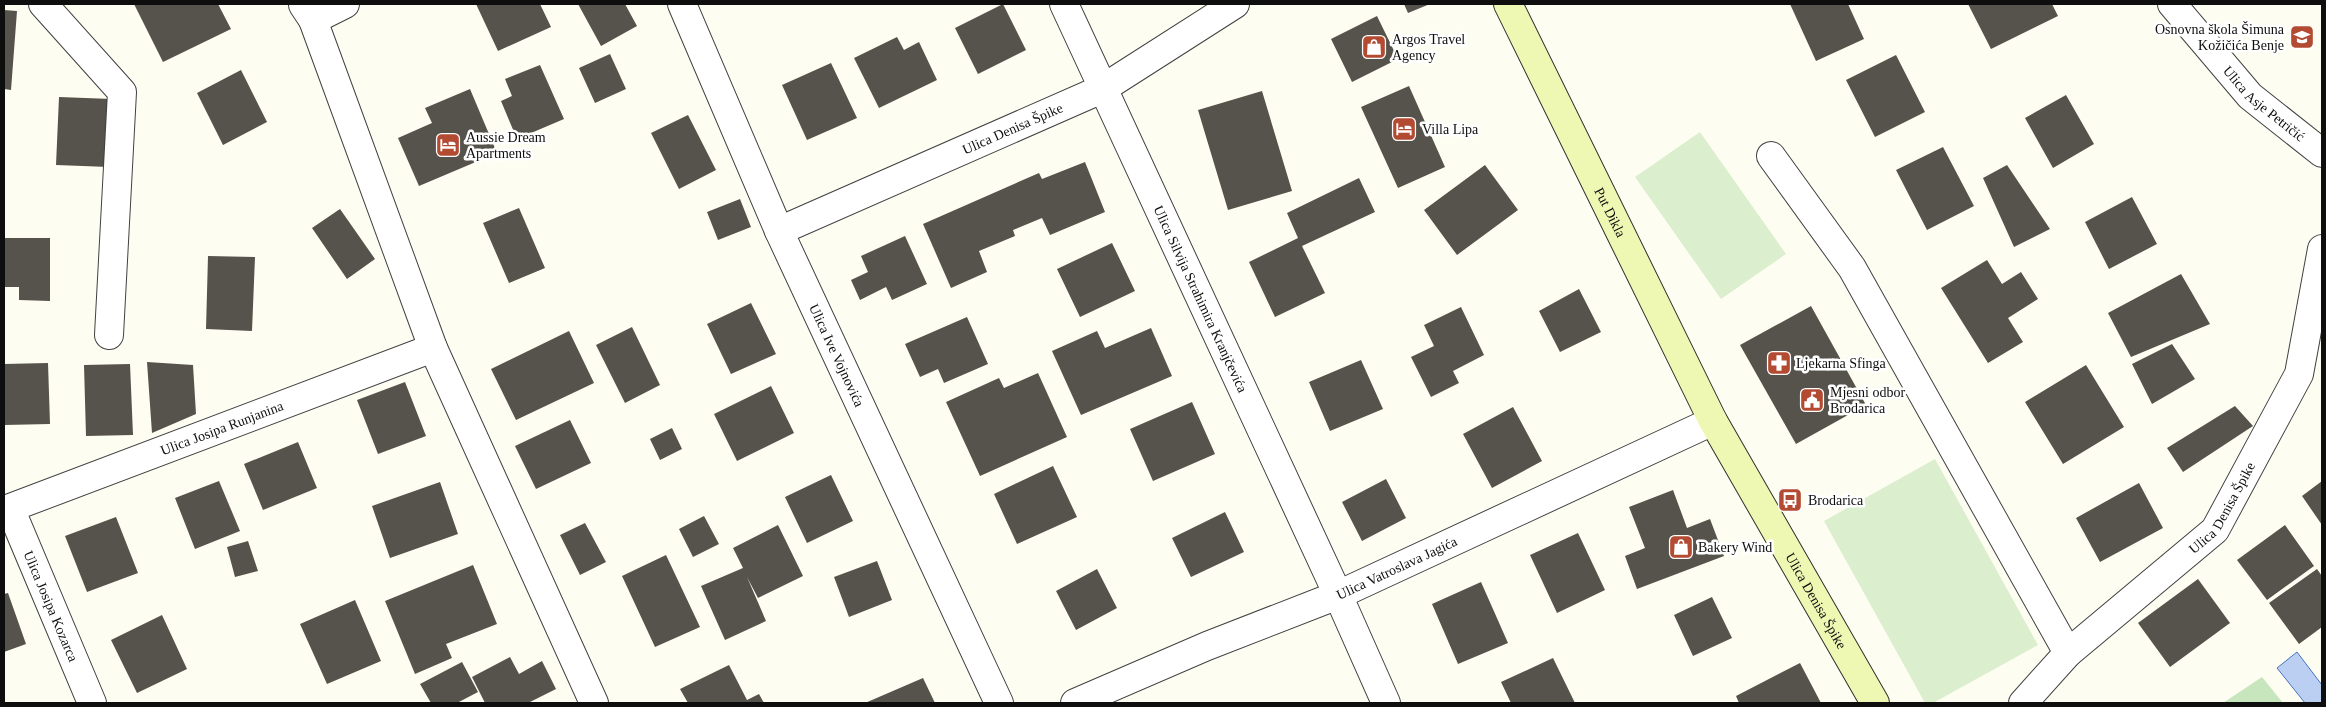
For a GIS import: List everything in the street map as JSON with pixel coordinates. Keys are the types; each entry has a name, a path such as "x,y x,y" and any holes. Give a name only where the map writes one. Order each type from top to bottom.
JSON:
{"street":[{"path":"44,4 122,92 109,335"},
{"path":"345,4 308,12 434,348 594,703"},
{"name":"Ulica Ive Vojnovića","path":"682,4 779,231 999,703"},
{"name":"Ulica Silvija Strahimira Kranjčevića","path":"1064,4 1338,595 1386,703"},
{"name":"Ulica Denisa Špike","path":"779,231 1102,89 1235,4"},
{"name":"Put Dikla","path":"1508,4 1713,421"},
{"name":"Ulica Asje Petričić","path":"2172,4 2250,96 2322,153"},
{"path":"1771,156 1852,268 2068,653"},
{"name":"Ulica Denisa Špike","path":"2024,703 2068,653 2215,530 2299,374 2322,249"},
{"name":"Ulica Josipa Runjanina","path":"10,508 434,348"},
{"name":"Ulica Denisa Špike","path":"1713,421 1875,703"},
{"name":"Ulica Vatroslava Jagića","path":"1075,703 1207,646 1338,595 1713,421"},
{"name":"Ulica Josipa Kozarca","path":"10,508 92,703"}],"green space":[{"path":"1700,132 1786,254 1721,299 1635,177"},
{"path":"1935,459 2038,645 1933,703 1925,703 1824,521"},
{"path":"2262,677 2283,703 2223,703"}],"water":[{"path":"2297,652 2322,685 2322,703 2305,703 2277,668"}],"building":[{"path":"134,4 218,4 231,29 163,62"},
{"path":"476,4 540,4 551,27 498,51"},
{"path":"578,4 625,4 637,26 601,46"},
{"path":"1003,4 1026,50 978,74 955,28"},
{"path":"1404,4 1430,4 1408,13"},
{"path":"1790,4 1848,4 1864,39 1816,61"},
{"path":"1968,4 2052,4 2058,16 1991,49"},
{"path":"4,10 17,11 11,90 4,89"},
{"path":"1377,16 1398,59 1352,82 1331,39"},
{"path":"897,37 904,50 919,42 937,80 879,108 854,58"},
{"path":"610,54 626,89 595,103 579,68"},
{"path":"1896,55 1925,112 1875,137 1846,80"},
{"path":"831,63 857,118 807,140 782,85"},
{"path":"540,65 564,119 517,139 501,101 512,96 505,79"},
{"path":"241,70 267,122 223,145 197,93"},
{"path":"1409,86 1445,167 1398,188 1361,107"},
{"name":"Aussie Dream Apartments","path":"470,89 497,153 419,186 398,138 432,123 425,108"},
{"path":"1262,91 1292,191 1228,210 1198,110"},
{"path":"2066,95 2094,144 2053,168 2025,118"},
{"path":"59,97 112,99 109,167 56,165"},
{"path":"688,115 716,170 679,189 651,133"},
{"path":"1943,147 1974,206 1927,230 1896,170"},
{"path":"1085,162 1105,212 1050,235 1042,218 1013,230 1015,236 979,251 987,272 951,288 923,224 1039,173 1042,179"},
{"path":"1485,165 1518,210 1457,255 1424,210"},
{"path":"2007,165 2050,229 2014,247 1983,178"},
{"path":"1359,178 1375,212 1302,246 1325,293 1275,317 1249,262 1298,238 1287,213"},
{"path":"2132,197 2157,244 2109,269 2085,222"},
{"path":"740,199 751,227 718,240 707,212"},
{"path":"519,208 545,268 509,283 483,223"},
{"path":"340,209 375,259 347,279 312,228"},
{"path":"905,236 927,284 892,300 886,287 860,300 851,280 868,272 861,256"},
{"path":"4,238 50,238 50,301 19,300 19,287 4,287"},
{"path":"1112,243 1135,291 1080,317 1057,269"},
{"path":"208,256 255,257 252,331 206,329"},
{"path":"1987,260 2002,284 2021,272 2038,299 2008,318 2023,342 1988,363 1941,288"},
{"path":"2181,274 2210,324 2131,357 2108,313"},
{"path":"1579,289 1601,332 1560,352 1539,311"},
{"path":"751,303 776,354 731,374 707,324"},
{"path":"1811,306 1866,405 1796,444 1740,345"},
{"path":"1461,307 1484,355 1453,371 1459,383 1431,397 1411,357 1434,346 1424,325"},
{"path":"967,317 988,364 944,383 938,369 920,377 905,344"},
{"path":"632,327 660,385 625,403 596,345"},
{"path":"1151,328 1172,376 1081,415 1052,351 1097,331 1105,348"},
{"path":"569,331 594,383 516,420 491,369"},
{"path":"2172,344 2195,379 2152,404 2132,364"},
{"path":"1361,360 1383,409 1330,431 1309,382"},
{"path":"147,362 193,365 196,414 152,433"},
{"path":"48,363 50,424 4,425 4,364"},
{"path":"130,364 133,435 86,436 84,365"},
{"path":"2086,365 2124,427 2063,464 2025,402"},
{"path":"1038,373 1067,437 980,476 946,402 999,378 1004,388"},
{"path":"405,382 426,436 378,454 357,400"},
{"path":"771,386 794,433 737,461 714,414"},
{"path":"1192,402 1215,454 1153,481 1130,429"},
{"path":"2235,406 2253,426 2183,472 2167,448"},
{"path":"1513,407 1542,461 1492,488 1463,434"},
{"path":"570,420 591,463 536,489 515,446"},
{"path":"672,428 682,449 660,460 650,439"},
{"path":"298,442 317,488 263,510 244,464"},
{"path":"1053,466 1077,517 1017,544 994,494"},
{"path":"831,475 853,521 807,543 785,497"},
{"path":"1386,479 1406,518 1362,541 1342,502"},
{"path":"219,481 240,531 195,549 175,498"},
{"path":"2322,481 2322,525 2302,496"},
{"path":"440,482 458,534 390,558 372,506"},
{"path":"2139,483 2163,528 2100,562 2076,518"},
{"path":"1673,490 1687,528 1710,519 1724,556 1637,589 1625,556 1645,548 1629,507"},
{"path":"1225,512 1244,552 1191,577 1172,538"},
{"path":"704,516 719,544 693,557 679,529"},
{"path":"116,517 138,573 87,592 65,536"},
{"path":"585,523 606,562 580,575 560,535"},
{"path":"778,525 803,576 758,598 747,577 766,621 725,640 701,586 743,568 733,548"},
{"path":"2285,525 2314,566 2267,600 2237,560"},
{"path":"1578,533 1605,590 1557,613 1530,555"},
{"path":"248,541 258,571 235,577 227,547"},
{"path":"666,555 700,627 655,647 622,576"},
{"path":"877,561 892,600 849,617 834,577"},
{"path":"473,565 497,624 446,644 452,658 415,674 385,601"},
{"path":"1097,569 1117,608 1076,630 1056,591"},
{"path":"2317,569 2322,576 2322,627 2299,644 2269,603"},
{"path":"2198,579 2230,623 2170,667 2138,623"},
{"path":"1481,582 1508,643 1458,664 1432,604"},
{"path":"8,593 26,644 4,652 4,594"},
{"path":"1712,597 1732,638 1693,656 1674,615"},
{"path":"355,600 381,661 327,684 300,624"},
{"path":"162,615 187,669 137,693 111,640"},
{"path":"510,657 519,674 542,661 556,689 528,703 485,703 472,677"},
{"path":"1553,658 1575,703 1511,703 1501,682"},
{"path":"462,662 478,692 457,703 431,703 420,684"},
{"path":"1800,663 1821,703 1739,703 1736,696"},
{"path":"729,665 747,700 759,694 764,703 688,703 680,689"},
{"path":"923,678 935,703 865,703"}],"place":[{"name":"Osnovna škola Šimuna Kožičića Benje","path":"2302,37"},
{"name":"Argos Travel Agency","path":"1374,47"},
{"name":"Villa Lipa","path":"1404,129"},
{"name":"Aussie Dream Apartments","path":"448,145"},
{"name":"Ljekarna Sfinga","path":"1779,363"},
{"name":"Mjesni odbor Brodarica","path":"1812,400"},
{"name":"Brodarica","path":"1790,500"},
{"name":"Bakery Wind","path":"1681,547"}]}
